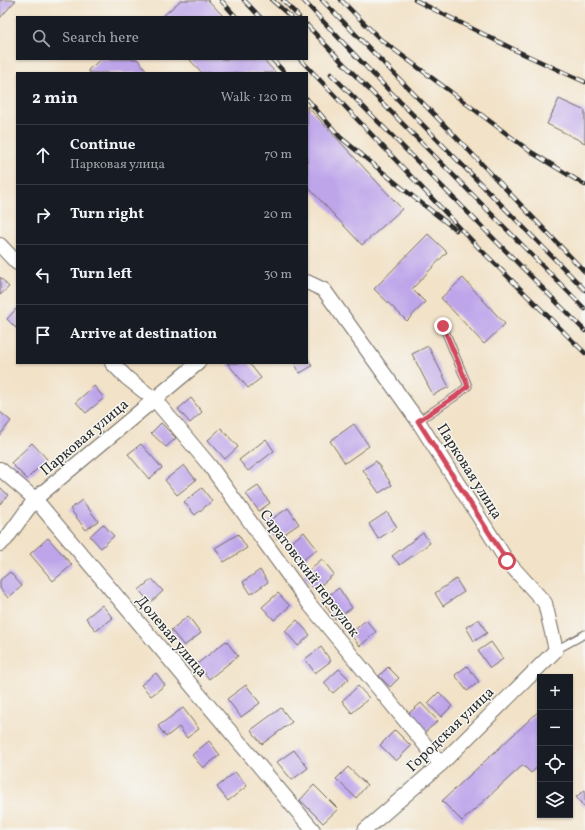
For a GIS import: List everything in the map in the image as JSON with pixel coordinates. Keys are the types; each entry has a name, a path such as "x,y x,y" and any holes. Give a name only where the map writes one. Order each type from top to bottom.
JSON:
{"street":[{"path":"0,245 16,262"},
{"name":"Парковая улица","path":"308,282 324,290 418,421 507,561 545,603 556,650"},
{"name":"Саратовский переулок","path":"113,364 127,378 155,400 210,466 310,605 441,764"},
{"name":"Парковая улица","path":"0,544 6,539 34,499 197,364"},
{"name":"Долевая улица","path":"0,469 34,499 313,830"},
{"name":"Городская улица","path":"365,830 441,764 556,650"}],"lane":[{"path":"418,421 456,396 468,386 443,326"},
{"path":"556,650 585,634"}],"building":[{"path":"0,0 16,0 0,18"},
{"path":"181,0 208,0 223,16 163,16"},
{"path":"100,60 138,60 148,72 89,72 88,70"},
{"path":"190,60 264,60 275,72 201,72"},
{"path":"559,99 585,111 585,143 547,124"},
{"path":"308,107 402,209 362,245 308,187"},
{"path":"428,234 447,252 412,289 425,302 407,321 374,289"},
{"path":"0,277 9,287 0,295"},
{"path":"463,278 505,324 484,344 441,298"},
{"path":"16,309 16,328 7,319"},
{"path":"428,346 449,387 433,395 412,354"},
{"path":"308,359 312,366 300,373 295,364 308,364"},
{"path":"228,364 250,364 261,378 248,388"},
{"path":"94,386 104,398 86,413 76,402"},
{"path":"191,398 202,412 190,423 178,409"},
{"path":"0,412 11,421 0,435"},
{"path":"161,423 176,438 166,447 151,433"},
{"path":"354,424 369,446 345,463 330,441"},
{"path":"221,428 238,447 225,459 208,440"},
{"path":"266,439 274,451 248,471 239,460"},
{"path":"32,443 47,459 27,479 11,463"},
{"path":"141,444 162,468 149,479 128,454"},
{"path":"376,461 392,485 379,493 363,470"},
{"path":"184,465 196,480 177,495 165,480"},
{"path":"258,486 270,503 259,511 246,494"},
{"path":"0,487 8,495 0,504"},
{"path":"202,488 212,501 195,515 184,502"},
{"path":"82,500 98,521 86,530 70,509"},
{"path":"288,508 299,524 277,539 266,523"},
{"path":"387,512 397,527 378,539 369,524"},
{"path":"103,524 114,536 101,548 90,536"},
{"path":"304,532 317,549 302,561 289,544"},
{"path":"423,533 430,543 400,565 392,556"},
{"path":"238,534 247,548 224,562 215,548"},
{"path":"48,538 72,565 53,581 30,554"},
{"path":"322,559 334,574 315,590 303,575"},
{"path":"260,570 268,582 251,594 243,582"},
{"path":"10,572 22,586 8,598 0,588 0,580"},
{"path":"152,579 163,591 150,603 139,590"},
{"path":"456,579 464,592 443,606 435,593"},
{"path":"339,588 352,608 335,619 322,600"},
{"path":"278,593 290,606 274,620 262,607"},
{"path":"102,605 113,618 96,631 86,618"},
{"path":"188,616 201,633 184,646 171,630"},
{"path":"479,619 487,633 474,641 466,627"},
{"path":"297,620 310,635 298,646 285,631"},
{"path":"366,620 376,632 360,646 350,634"},
{"path":"226,641 238,656 209,679 197,664"},
{"path":"491,642 503,659 490,668 478,651"},
{"path":"321,647 331,661 315,673 305,659"},
{"path":"467,666 479,682 467,691 455,675"},
{"path":"388,667 399,678 390,687 379,676"},
{"path":"339,669 349,679 333,693 324,683"},
{"path":"156,673 165,685 151,696 141,685"},
{"path":"246,685 260,703 241,717 227,699"},
{"path":"358,686 369,698 352,713 342,701"},
{"path":"439,692 452,706 441,717 428,703"},
{"path":"421,703 438,721 424,733 408,714"},
{"path":"183,708 199,729 187,738 179,727 166,737 158,726"},
{"path":"281,708 292,722 262,744 251,730"},
{"path":"537,713 537,768 531,773 523,765 462,821 442,801"},
{"path":"395,730 411,746 396,761 380,745"},
{"path":"209,741 220,755 203,768 192,755"},
{"path":"294,750 308,768 292,780 277,762"},
{"path":"348,767 367,785 356,798 336,779"},
{"path":"235,772 247,786 228,801 217,787"},
{"path":"314,785 338,809 323,823 300,800"},
{"path":"585,790 585,808 576,797"}],"railway":[{"path":"221,0 235,16"},
{"path":"244,0 259,16"},
{"path":"272,0 290,16"},
{"path":"283,0 298,16"},
{"path":"303,0 370,71 585,290"},
{"path":"322,0 585,272"},
{"path":"341,0 380,39 531,152 585,185"},
{"path":"415,0 517,51 585,82"},
{"path":"308,26 585,309"},
{"path":"273,60 284,72"},
{"path":"301,60 478,247 585,353"},
{"path":"331,74 585,331"},
{"path":"308,100 340,137 456,230"}],"route":[{"path":"443,326 468,386 456,396 418,421 507,561"}]}
